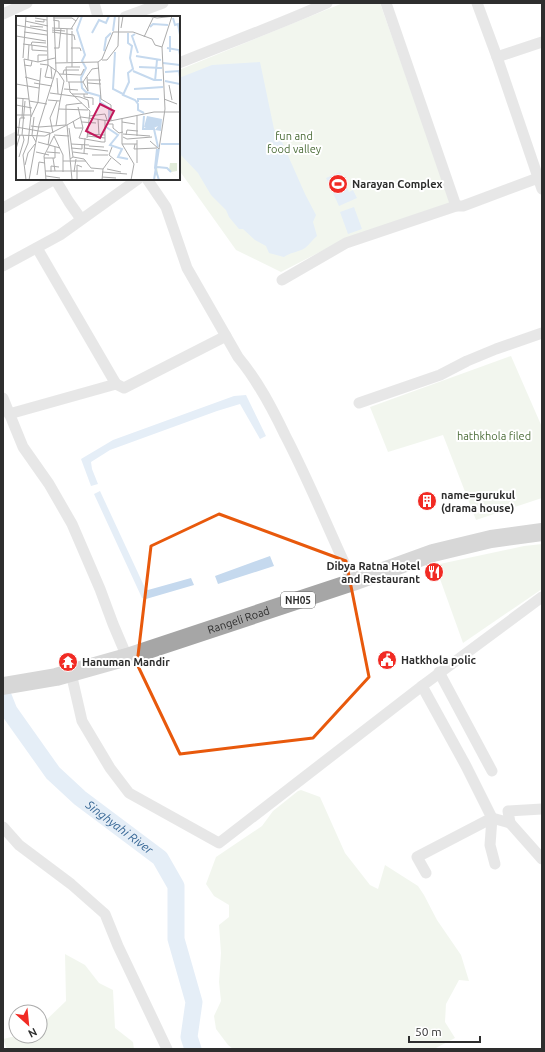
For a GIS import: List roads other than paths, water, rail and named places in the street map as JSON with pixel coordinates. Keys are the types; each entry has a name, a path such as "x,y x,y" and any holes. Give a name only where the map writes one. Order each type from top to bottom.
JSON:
{"main road":[{"name":"Rangeli Road","path":"3,686 63,675 127,657 353,582 433,553 491,539 542,532"}],"street":[{"path":"3,14 27,3"},
{"path":"94,3 98,16"},
{"path":"128,16 163,3"},
{"path":"180,63 281,23 327,3"},
{"path":"386,3 456,206"},
{"path":"477,3 542,189"},
{"path":"497,57 542,42"},
{"path":"3,144 16,138"},
{"path":"282,280 346,243 456,206 463,206 538,178"},
{"path":"3,208 53,180"},
{"path":"56,180 81,219"},
{"path":"3,266 60,236 81,219 137,180"},
{"path":"148,180 166,208 187,268 238,357 273,410 298,459 353,582"},
{"path":"37,248 116,384 124,388 226,336"},
{"path":"359,403 440,375 467,361 542,333"},
{"path":"9,414 116,384"},
{"path":"3,398 22,447 49,484 72,524 100,588 127,657"},
{"path":"63,675 82,720 110,768 128,793 219,843 439,672 542,597"},
{"path":"439,672 492,771"},
{"path":"422,686 466,766 492,818 490,845 495,864"},
{"path":"426,873 417,857 508,811 542,809"},
{"path":"508,811 510,823 542,859"},
{"path":"492,818 510,823"},
{"path":"3,827 19,845 71,884 105,914 118,946 167,1049"}],"water":[{"path":"260,62 274,129 282,142 316,215 313,222 317,236 305,248 284,257 269,253 266,246 255,240 243,229 239,229 229,217 226,210 211,195 198,173 180,154 180,78 212,65"},
{"name":"Narayan Complex","path":"340,172 349,192 353,190 357,198 339,206 326,178"},
{"path":"354,207 362,229 348,234 340,212"},
{"path":"246,395 266,436 260,439 240,404 110,450 91,462 98,484 91,486 81,459 113,440 234,396"},
{"path":"100,491 145,588 148,590 191,578 194,585 146,599 142,598 94,494"},
{"path":"270,556 274,566 218,584 215,576"}],"waterway":[{"name":"Singhyahi River","path":"3,696 9,711 53,773 80,798 160,858 176,886 176,939 194,1002 189,1037 193,1049"}],"place":[{"name":"Narayan Complex","path":"338,184"},
{"name":"name=gurukul (drama house)","path":"427,501"},
{"name":"Dibya Ratna Hotel and Restaurant","path":"434,572"},
{"name":"Hatkhola polic","path":"387,660"},
{"name":"Hanuman Mandir","path":"68,662"}],"park label":[{"name":"fun and food valley","path":"294,142"},
{"name":"hathkhola filed","path":"494,436"}]}
